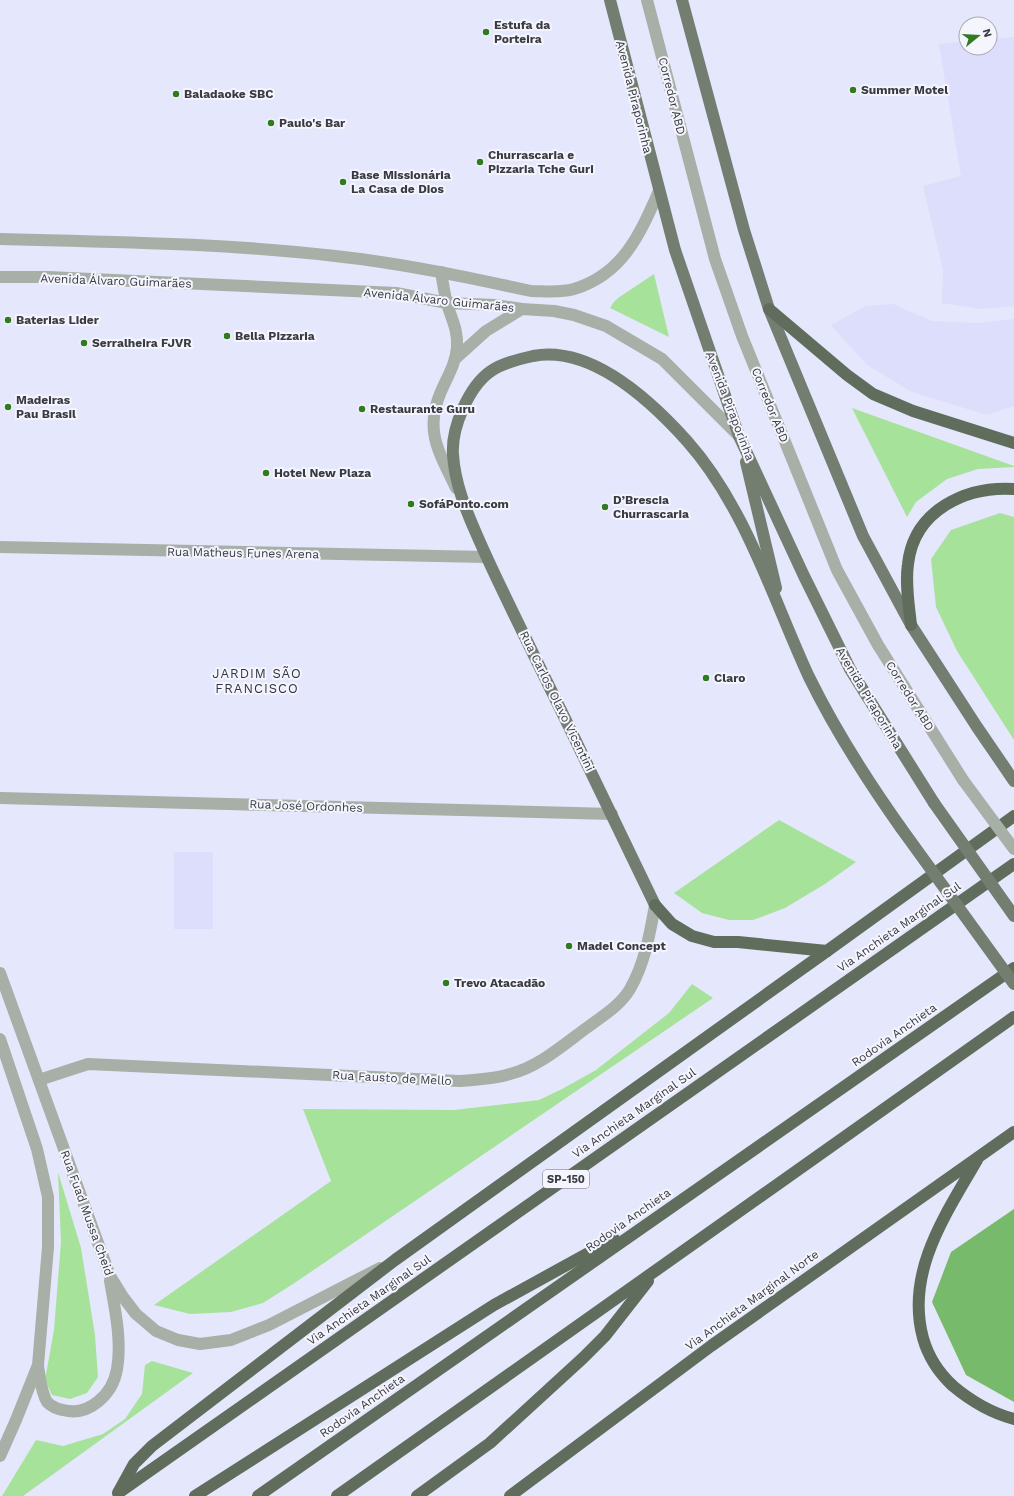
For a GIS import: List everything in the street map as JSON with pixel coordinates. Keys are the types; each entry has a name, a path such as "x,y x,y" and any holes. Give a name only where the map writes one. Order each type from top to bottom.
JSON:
{"highway":[{"path":"770,310 847,375 874,394 913,411 1014,443"},
{"path":"911,625 907,580 908,563 911,548 916,535 924,522 936,511 966,494 996,488 1014,489"},
{"path":"115,1495 134,1464 152,1446 395,1260 1014,816"},
{"name":"Via Anchieta Marginal Sul","path":"115,1495 1014,864"},
{"path":"655,905 672,924 692,936 714,942 738,942 827,951"},
{"name":"Rodovia Anchieta","path":"258,1496 1014,968"},
{"path":"336,1496 1014,1017"},
{"name":"Via Anchieta Marginal Norte","path":"510,1496 711,1346 1014,1132"},
{"path":"979,1156 941,1222 933,1239 921,1280 918,1305 921,1329 926,1348 935,1365 948,1381 984,1408 1004,1416 1014,1418"},
{"path":"195,1496 494,1305 669,1208"},
{"path":"417,1496 490,1443 583,1358 605,1336 655,1271"}],"main road":[{"name":"Avenida Piraporinha","path":"610,0 675,250 739,436 804,576 850,669 934,803 1014,916"},
{"path":"682,0 744,230 770,310 863,536 911,625 1014,781"},
{"name":"Rua Carlos Olavo Vicentini","path":"655,905 486,557 460,497 453,452 455,431 467,400 483,378 491,371 520,359 548,354 561,355 587,362 602,370 637,394 658,412 688,442 712,474 738,516 783,615"},
{"path":"739,436 783,615 809,676 833,723 861,769 901,828 1014,984"}],"street":[{"name":"Corredor ABD","path":"647,0 715,259 742,336 837,570 878,645 923,718 963,780 1014,849"},
{"name":"Avenida Álvaro Guimarães","path":"0,239 156,243 263,249 335,256 403,265 531,290 552,291 572,289 588,283 604,274 623,257 641,231 659,191"},
{"name":"Rua Carlos Olavo Vicentini","path":"441,272 447,303 455,322 457,334 456,358 436,403 433,415 433,425 434,435 440,456 460,497"},
{"name":"Avenida Álvaro Guimarães","path":"0,277 48,277 396,293 447,303 495,305 568,313 606,326 662,359 739,436"},
{"path":"456,358 486,331 522,309"},
{"name":"Rua Matheus Funes Arena","path":"0,548 486,557"},
{"name":"Rua José Ordonhes","path":"0,798 612,814"},
{"name":"Rua Fausto de Mello","path":"39,1080 88,1064 459,1081 479,1080 511,1074 534,1064 556,1051 614,1008 629,990 637,976 644,958 655,905"},
{"name":"Rua Fuad Mussa Cheid","path":"0,973 110,1276 136,1314 156,1331 178,1340 200,1344 231,1340 269,1325 395,1260"},
{"path":"0,1039 37,1149 48,1197 48,1247 38,1365 42,1390 48,1402 56,1409 68,1412 82,1410 95,1404 107,1393 114,1380 117,1369 118,1339 110,1276"},
{"path":"0,1456 38,1365"}],"shaded area":[{"path":"1014,37 1014,306 981,309 942,303 943,270 923,186 961,176 939,44 958,42 958,56 998,56 998,38"},
{"path":"893,304 932,321 977,323 1014,319 1014,406 987,415 912,392 867,365 831,325 866,306"},
{"path":"174,852 213,852 213,929 174,929"}],"green space":[{"path":"654,274 669,337 610,308 618,298"},
{"path":"852,408 1014,467 978,469 947,479 916,502 907,517"},
{"path":"1000,513 1014,517 1014,740 957,651 936,607 931,559 951,530"},
{"path":"779,820 856,862 825,884 785,908 753,920 729,920 702,913 674,893"},
{"path":"692,984 713,998 263,1303 231,1312 190,1314 154,1305 331,1181 303,1109 454,1110 539,1100 596,1070 669,1013"},
{"path":"58,1172 81,1248 95,1335 98,1377 87,1393 70,1399 52,1395 45,1380 54,1330 61,1242"},
{"path":"1014,1209 1014,1402 966,1375 932,1302 951,1252"},
{"path":"152,1361 193,1373 23,1496 2,1496 36,1440 63,1446 103,1434 125,1419 142,1394 145,1365"}],"place":[{"name":"Estufa da Porteira","path":"486,32"},
{"name":"Summer Motel","path":"853,90"},
{"name":"Baladaoke SBC","path":"176,94"},
{"name":"Paulo's Bar","path":"271,123"},
{"name":"Churrascaria e Pizzaria Tche Guri","path":"480,162"},
{"name":"Base Missionária La Casa de Dios","path":"343,182"},
{"name":"Baterias Lider","path":"8,320"},
{"name":"Bella Pizzaria","path":"227,336"},
{"name":"Serralheira FJVR","path":"84,343"},
{"name":"Madeiras Pau Brasil","path":"8,407"},
{"name":"Restaurante Guru","path":"362,409"},
{"name":"Hotel New Plaza","path":"266,473"},
{"name":"SofáPonto.com","path":"411,504"},
{"name":"D’Brescia Churrascaria","path":"605,507"},
{"name":"Claro","path":"706,678"},
{"name":"Madel Concept","path":"569,946"},
{"name":"Trevo Atacadão","path":"446,983"}],"district":[{"name":"JARDIM SÃO FRANCISCO","path":"257,680"}]}
